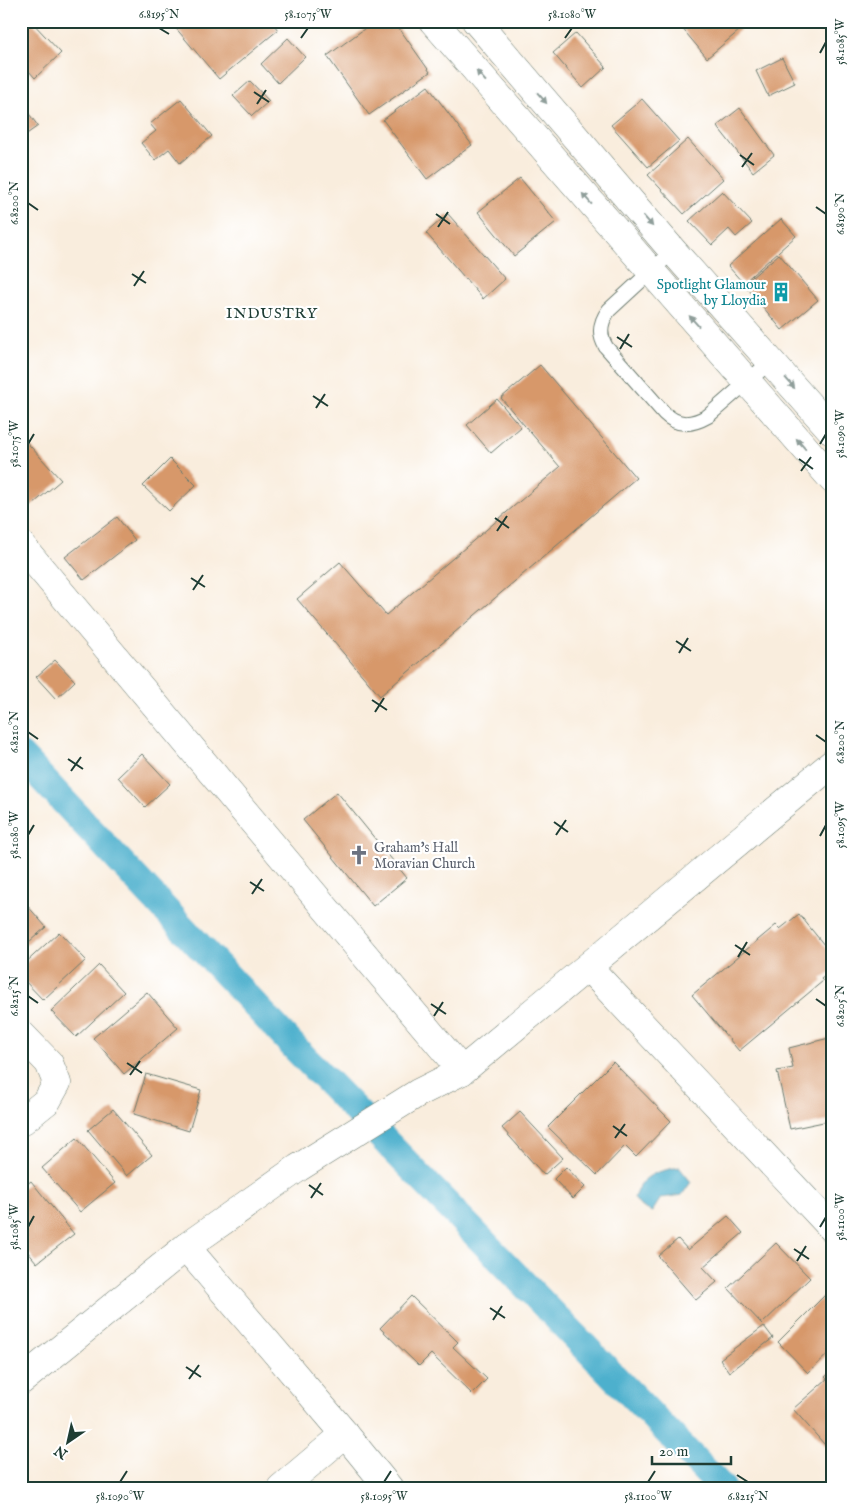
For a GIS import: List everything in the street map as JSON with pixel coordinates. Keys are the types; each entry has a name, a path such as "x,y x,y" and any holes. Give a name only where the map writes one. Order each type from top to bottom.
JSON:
{"street":[{"path":"433,21 833,480"},
{"path":"476,21 833,432"},
{"path":"21,545 462,1071"},
{"path":"21,1382 186,1247 298,1168 418,1093 462,1071 589,968 833,763"},
{"path":"589,968 829,1218"},
{"path":"21,1034 49,1063 57,1083 47,1101 21,1122"},
{"path":"186,1247 346,1434 389,1488"},
{"path":"281,1488 346,1434"}],"lane":[{"path":"673,250 608,310 602,322 601,335 606,347 664,413 669,418 684,424 699,421 708,416 771,361"}],"water":[{"path":"679,1167 691,1182 682,1195 661,1198 652,1212 640,1206 634,1198 637,1190 646,1179 651,1175"}],"building":[{"path":"26,21 31,21 61,53 35,78 21,62 21,25"},
{"path":"180,21 271,21 278,30 219,79 174,26"},
{"path":"375,21 394,21 430,72 369,115 327,56"},
{"path":"676,21 733,21 740,30 707,58"},
{"path":"772,21 788,21 788,26 773,26"},
{"path":"576,33 606,67 583,88 553,53"},
{"path":"288,38 305,57 278,83 261,64"},
{"path":"782,58 795,83 768,96 756,71"},
{"path":"250,81 269,101 252,116 233,96"},
{"path":"428,86 472,145 427,179 383,120"},
{"path":"181,99 212,136 180,163 169,149 155,160 141,143 156,131 150,124"},
{"path":"642,99 679,141 648,167 611,125"},
{"path":"21,103 38,126 21,138"},
{"path":"740,108 774,155 753,172 717,126"},
{"path":"688,139 723,179 684,214 648,175"},
{"path":"520,178 556,222 514,256 478,212"},
{"path":"722,191 752,223 736,237 729,229 712,245 689,221"},
{"path":"448,214 505,279 483,299 426,233"},
{"path":"781,219 796,236 743,283 728,266"},
{"name":"Spotlight Glamour by Lloydia","path":"779,254 818,300 782,330 744,284"},
{"path":"540,365 636,478 380,696 297,599 340,562 386,615 560,467 501,398"},
{"path":"497,399 521,427 491,453 467,425"},
{"path":"21,436 61,480 26,510 21,505"},
{"path":"170,459 196,485 169,511 143,486"},
{"path":"117,517 135,540 84,580 65,557"},
{"path":"55,660 75,681 56,699 36,677"},
{"path":"142,754 170,784 145,807 118,777"},
{"path":"337,792 407,878 373,906 303,820"},
{"path":"26,904 46,927 21,949 21,908"},
{"path":"799,914 833,956 833,970 821,979 823,981 739,1051 692,995 776,925 780,929"},
{"path":"59,932 86,960 43,1000 21,977 21,967"},
{"path":"99,965 124,992 76,1037 51,1011"},
{"path":"147,992 178,1028 124,1074 93,1038"},
{"path":"833,1037 833,1120 790,1129 777,1071 793,1068 789,1048"},
{"path":"613,1062 671,1121 636,1157 625,1146 597,1175 548,1127"},
{"path":"146,1074 201,1090 189,1131 134,1114"},
{"path":"113,1109 152,1155 127,1176 88,1130"},
{"path":"520,1112 563,1158 544,1175 502,1128"},
{"path":"77,1138 115,1183 80,1212 42,1168"},
{"path":"566,1167 585,1187 573,1199 554,1179"},
{"path":"31,1181 74,1234 37,1263 21,1244 21,1189"},
{"path":"728,1216 743,1233 703,1267 717,1282 696,1300 658,1256 678,1239 688,1250"},
{"path":"776,1243 810,1278 762,1324 728,1288"},
{"path":"826,1294 833,1301 833,1349 808,1373 778,1342"},
{"path":"411,1296 458,1342 453,1347 487,1379 472,1394 431,1354 419,1366 380,1328"},
{"path":"764,1326 773,1338 729,1372 720,1359"},
{"path":"833,1370 833,1454 793,1409 827,1379 825,1377"}],"waterway":[{"path":"21,756 296,1049 722,1488"}],"place":[{"name":"Spotlight Glamour by Lloydia","path":"781,292"},
{"name":"Graham's Hall Moravian Church","path":"359,855"}],"district":[{"name":"INDUSTRY","path":"272,313"}]}
